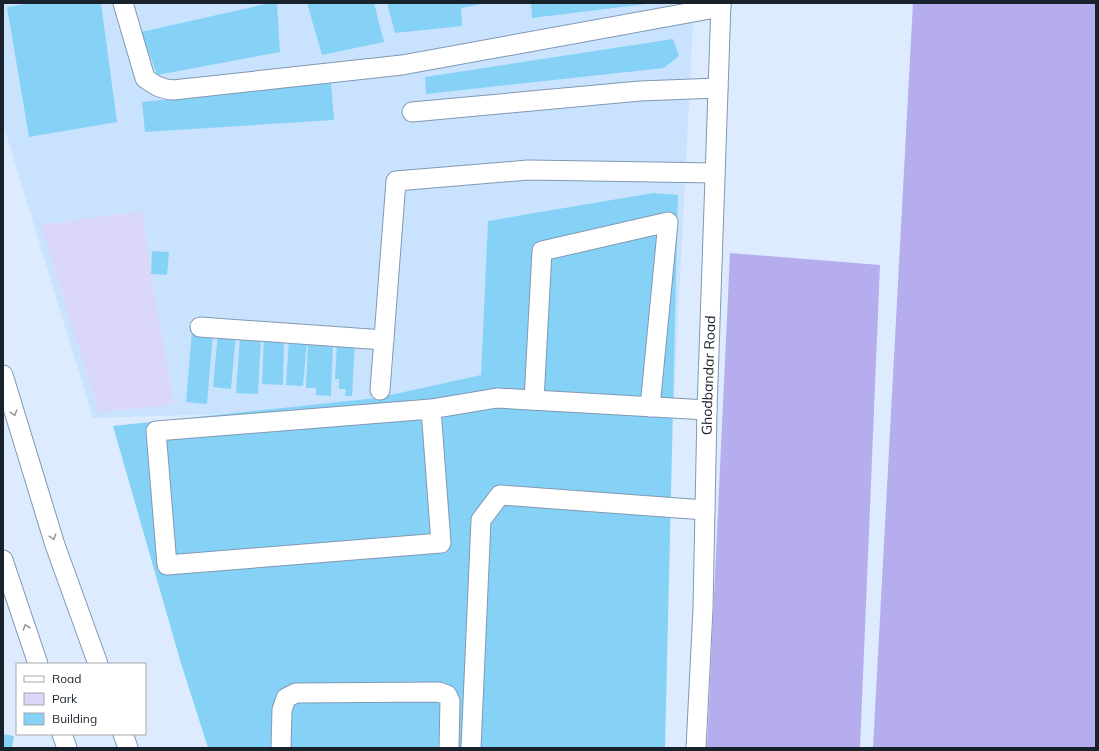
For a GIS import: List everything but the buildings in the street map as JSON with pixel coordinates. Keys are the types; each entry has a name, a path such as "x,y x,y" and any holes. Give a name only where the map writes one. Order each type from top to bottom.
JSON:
{"street":[{"path":"123,3 145,78 154,85 163,89 173,90 402,65 721,5"},
{"name":"Ghodbandar Road","path":"696,748 703,609 721,5"},
{"path":"412,112 640,91 699,90 718,88"},
{"path":"380,390 396,181 528,170 715,173"},
{"path":"534,400 542,251 668,222 650,407"},
{"path":"200,327 384,340"},
{"path":"3,376 55,545 98,663"},
{"path":"431,409 441,544 167,565 156,431 431,409 497,398 708,410"},
{"path":"471,748 481,520 500,495 705,510"},
{"path":"3,560 38,663"},
{"path":"281,748 282,710 286,698 296,693 439,692 446,695 450,701 449,748"},
{"path":"62,735 67,748"},
{"path":"123,735 128,748"}],"shaded area":[{"path":"3,3 694,3 674,400 93,418 3,124"},
{"path":"913,3 1096,3 1096,748 873,748"},
{"path":"730,253 880,265 860,748 707,748"}],"green space":[{"path":"142,211 151,274 174,404 99,413 41,225"}]}
